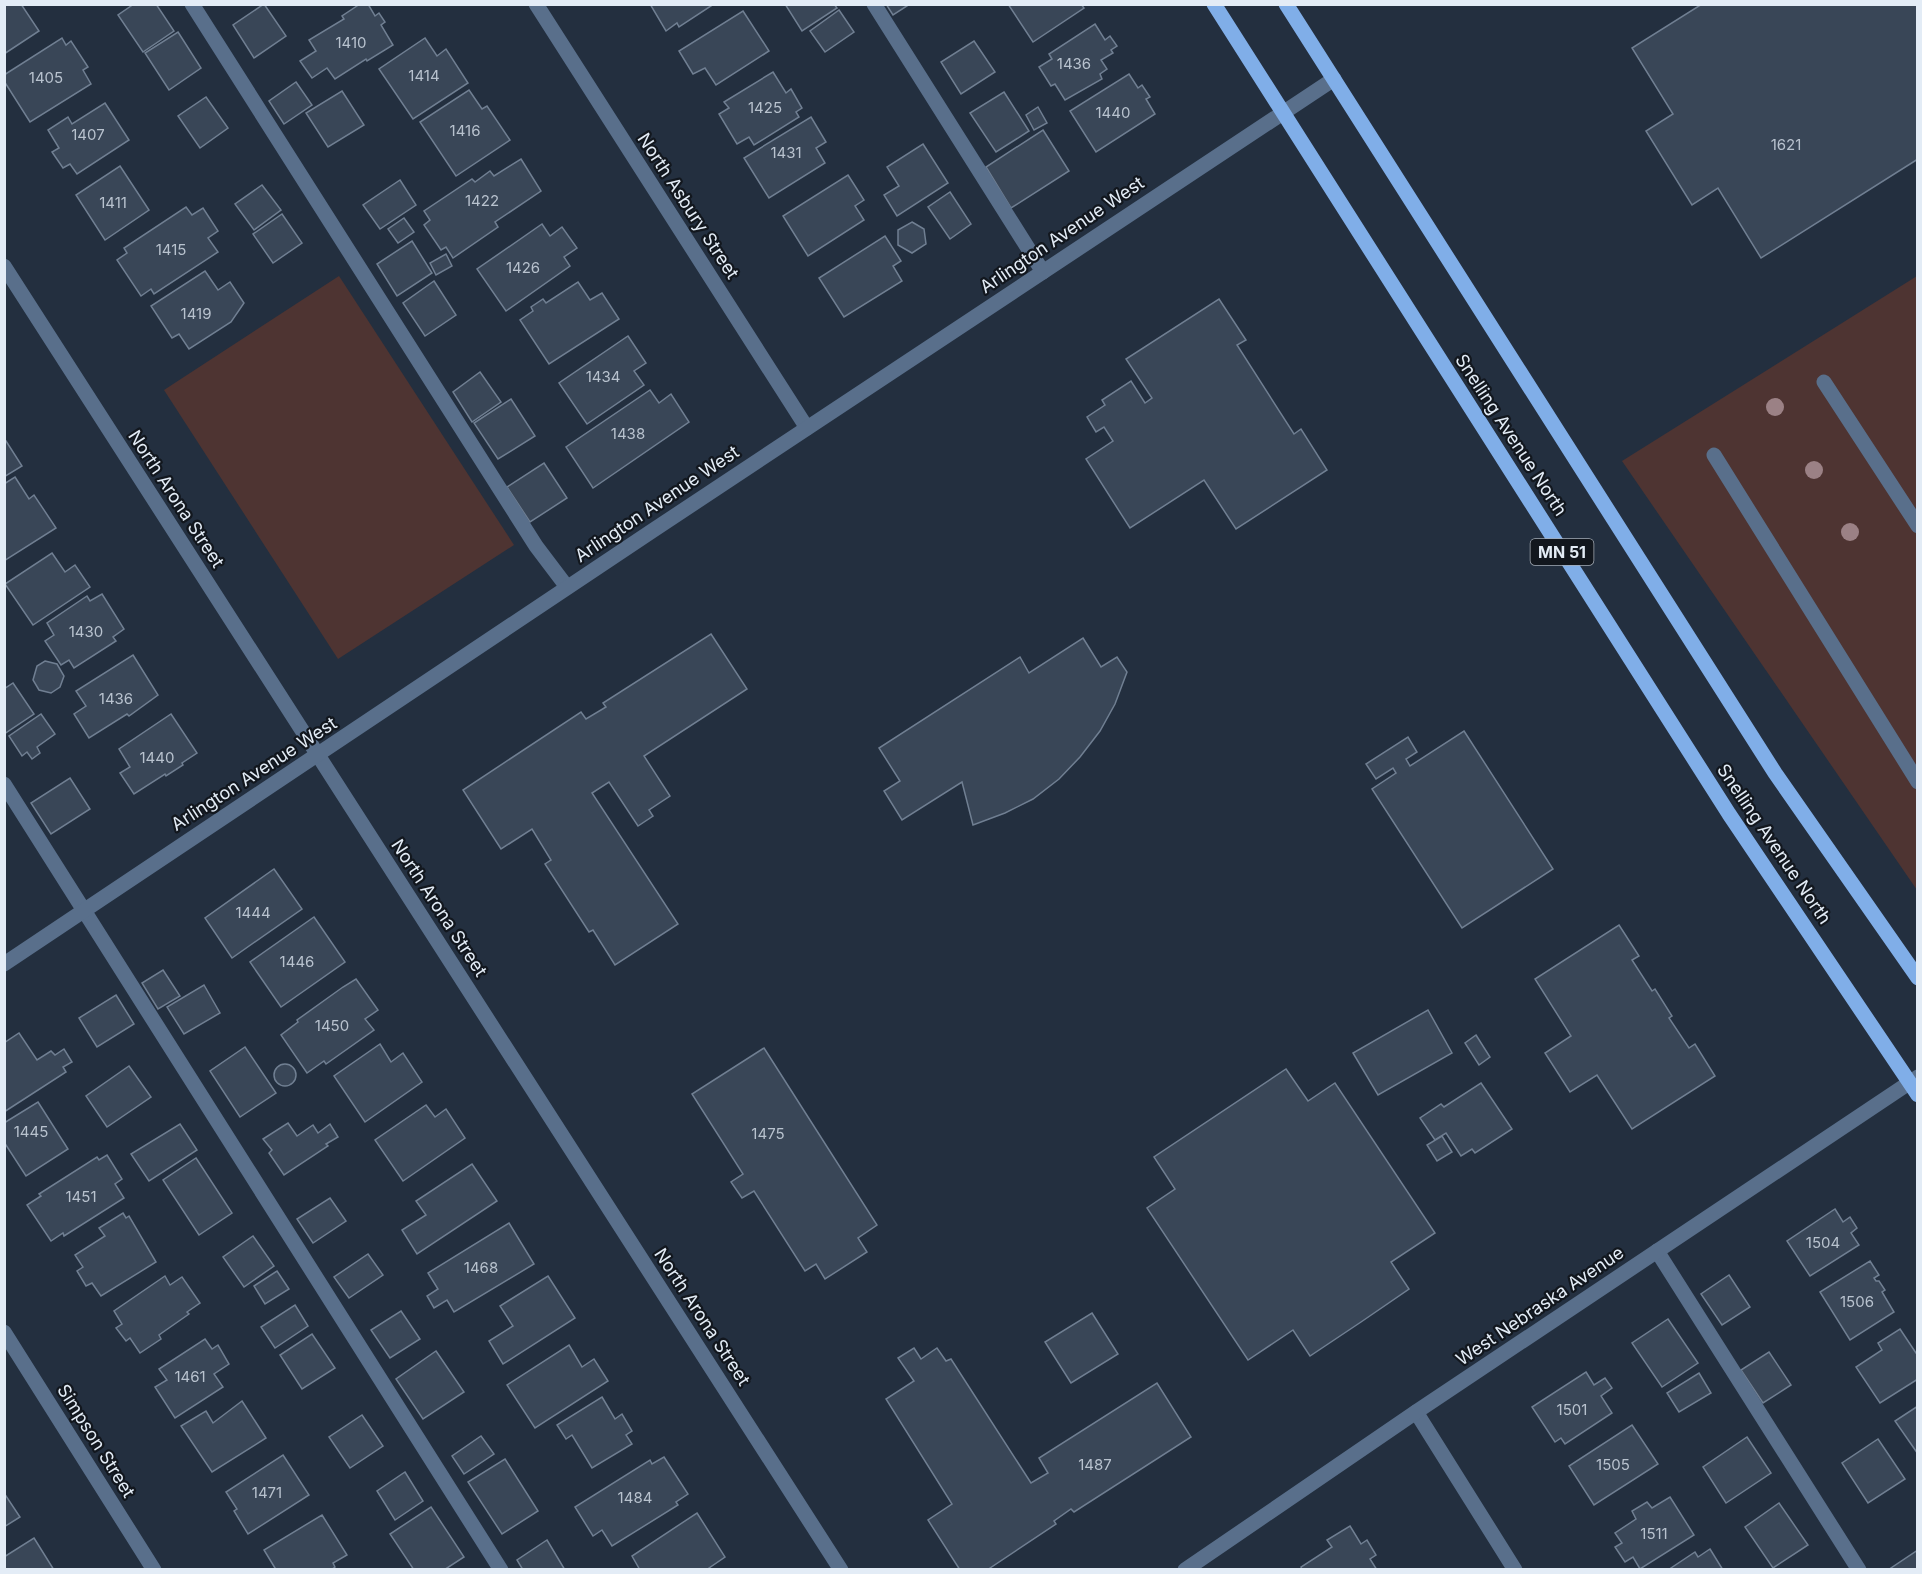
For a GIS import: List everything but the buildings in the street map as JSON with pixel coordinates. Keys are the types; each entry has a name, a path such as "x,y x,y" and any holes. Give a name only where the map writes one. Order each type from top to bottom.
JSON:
{"main road":[{"name":"Snelling Avenue North","path":"1214,4 1729,814 1915,1085"},
{"path":"1286,4 1775,773 1917,978"}],"street":[{"path":"192,4 536,546 567,588"},
{"name":"North Asbury Street","path":"536,4 807,428"},
{"path":"873,4 1043,272"},
{"name":"Arlington Avenue West","path":"4,964 807,428 1334,80"},
{"name":"North Arona Street","path":"4,266 842,1569"},
{"path":"1824,382 1917,526"},
{"path":"1714,455 1917,782"},
{"path":"4,784 501,1569"},
{"name":"West Nebraska Avenue","path":"1185,1569 1657,1251 1915,1085"},
{"path":"1657,1251 1859,1569"},
{"name":"Simpson Street","path":"4,1332 154,1569"},
{"path":"1416,1412 1515,1569"}],"shaded area":[{"path":"339,276 514,545 338,659 164,390"},
{"path":"1917,276 1917,890 1622,461"}]}
